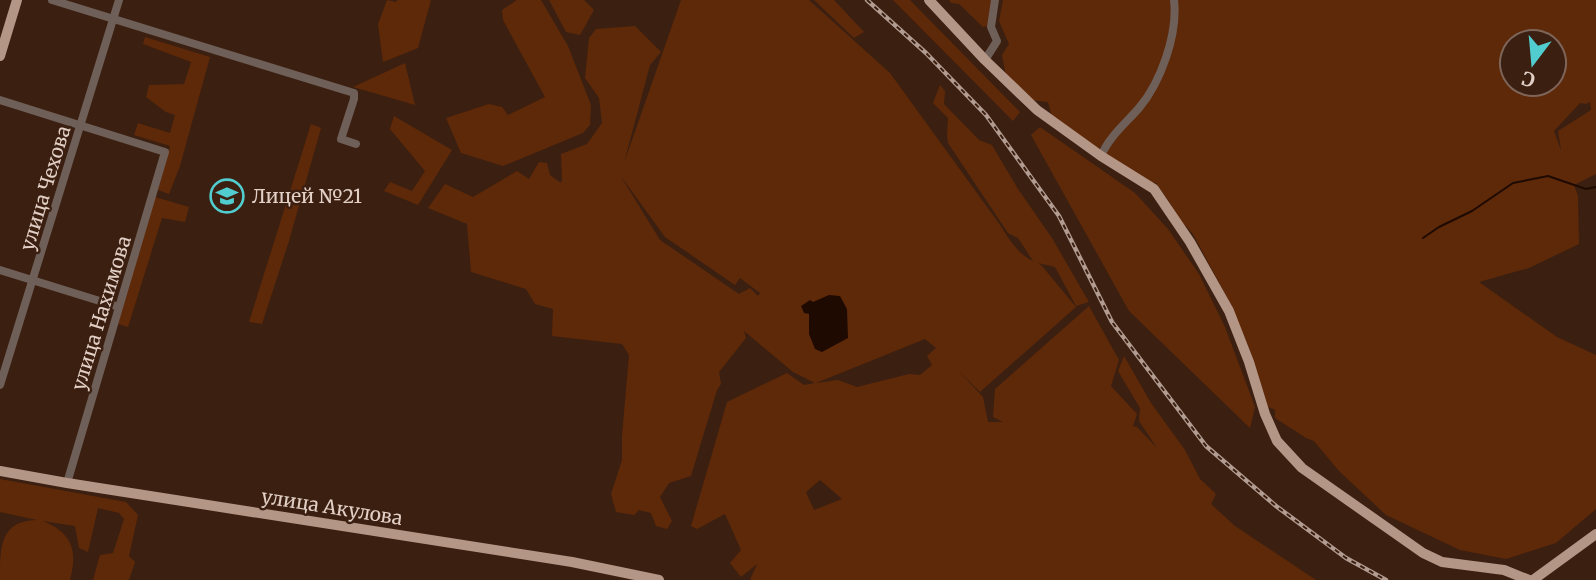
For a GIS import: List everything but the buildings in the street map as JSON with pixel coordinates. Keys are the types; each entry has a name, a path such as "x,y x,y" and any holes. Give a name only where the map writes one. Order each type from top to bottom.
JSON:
{"main road":[{"path":"0,56 16,0"},
{"path":"929,0 1037,110 1101,156 1154,189 1190,242 1229,312 1277,441 1302,468 1423,553 1442,562 1504,570 1531,580 1596,534"},
{"name":"улица Акулова","path":"0,471 572,562 659,580"}],"street":[{"path":"52,0 354,93 341,139 356,144"},
{"name":"улица Чехова","path":"0,385 119,0"},
{"path":"985,60 997,41 991,27 995,0"},
{"path":"1101,156 1106,145 1155,86 1172,33 1174,0"},
{"path":"0,100 80,127"},
{"name":"улица Нахимова","path":"67,483 165,152 80,127"},
{"path":"0,270 119,307"}],"shaded area":[{"path":"387,0 431,0 418,48 383,62 378,24"},
{"path":"517,0 541,0 568,46 591,105 590,125 583,133 503,166 461,153 446,118 489,104 502,107 508,115 545,97 503,20 502,10"},
{"path":"549,0 584,0 594,10 580,35 566,32"},
{"path":"681,0 809,0 890,73 1013,244 1033,261 1018,238 1008,233 948,143 948,118 933,103 940,85 945,91 944,104 979,140 992,145 1052,238 1089,302 1076,306 1055,267 1038,263 1076,307 980,392 958,370 983,397 988,422 1003,422 993,417 995,389 1089,306 1119,360 1111,386 1137,414 1133,426 1157,448 1139,421 1140,408 1118,371 1124,356 1151,403 1185,450 1200,479 1216,494 1211,504 1235,526 1316,580 750,580 757,564 741,577 730,563 741,550 725,514 697,529 691,526 727,402 787,373 804,385 815,383 793,372 744,331 746,338 719,372 721,384 691,476 669,483 660,497 672,521 667,529 656,526 651,513 639,510 634,515 616,512 611,494 622,460 629,355 622,344 552,336 553,309 535,304 526,289 471,272 467,224 428,208 445,184 473,197 517,171 529,179 539,162 547,163 550,175 561,183 561,154 587,144 602,123 599,98 585,78 589,38 596,29 635,26 661,52 650,65 624,163","holes":["620,175 665,237 735,285 740,278 760,293 758,296 750,288 739,294 660,240","925,339 936,348 927,356 932,365 920,375 909,374 857,387 838,380 816,383","820,480 842,499 814,510 806,492"]},
{"path":"814,0 834,0 864,32 854,38"},
{"path":"893,0 910,0 1020,112 1013,121"},
{"path":"949,0 993,0 993,25 983,27 959,4"},
{"path":"1003,0 1173,0 1167,51 1151,89 1098,150 1052,117 1048,102 1029,100 1010,84 1002,55 1009,44 999,21"},
{"path":"1177,0 1596,0 1596,174 1574,185 1578,196 1579,244 1529,268 1479,282 1557,337 1596,355 1596,509 1556,543 1506,559 1460,550 1386,515 1339,471 1314,441 1275,418 1275,410 1268,407 1249,348 1225,294 1193,234 1185,225 1181,225 1170,210 1172,206 1156,183 1139,181 1104,155 1161,79","holes":["1590,102 1591,110 1558,131 1561,150 1554,131 1580,103"]},
{"path":"145,37 210,57 180,166 169,194 158,190 170,146 134,135 138,123 170,133 175,115 166,112 146,97 149,85 184,84 191,62 143,44"},
{"path":"405,63 415,105 353,87"},
{"path":"394,116 452,150 418,205 384,191 390,182 412,191 425,171 390,129"},
{"path":"311,124 321,128 289,241 262,324 249,322"},
{"path":"1040,127 1135,193 1168,229 1199,274 1225,327 1255,407 1250,428 1129,311 1031,135"},
{"path":"155,197 189,207 185,222 162,218 128,327 118,324"},
{"path":"829,295 840,296 847,309 848,338 822,352 815,349 809,334 809,314 804,313 801,306 810,300 813,302"},
{"path":"0,479 126,502 138,515 129,556 135,562 129,580 93,580 100,555 113,553 124,519 119,513 98,508 88,552 79,548 75,526 43,521 61,531 70,544 73,560 70,580 0,580 2,546 9,530 25,521 37,520 0,512"}],"waterway":[{"path":"1423,238 1472,211 1513,183 1548,176 1586,189 1596,187"}],"railway":[{"path":"867,0 926,53 986,115 1059,216 1112,322 1206,446 1276,506 1346,558 1386,580"}],"place":[{"name":"Лицей №21","path":"227,196"}]}
